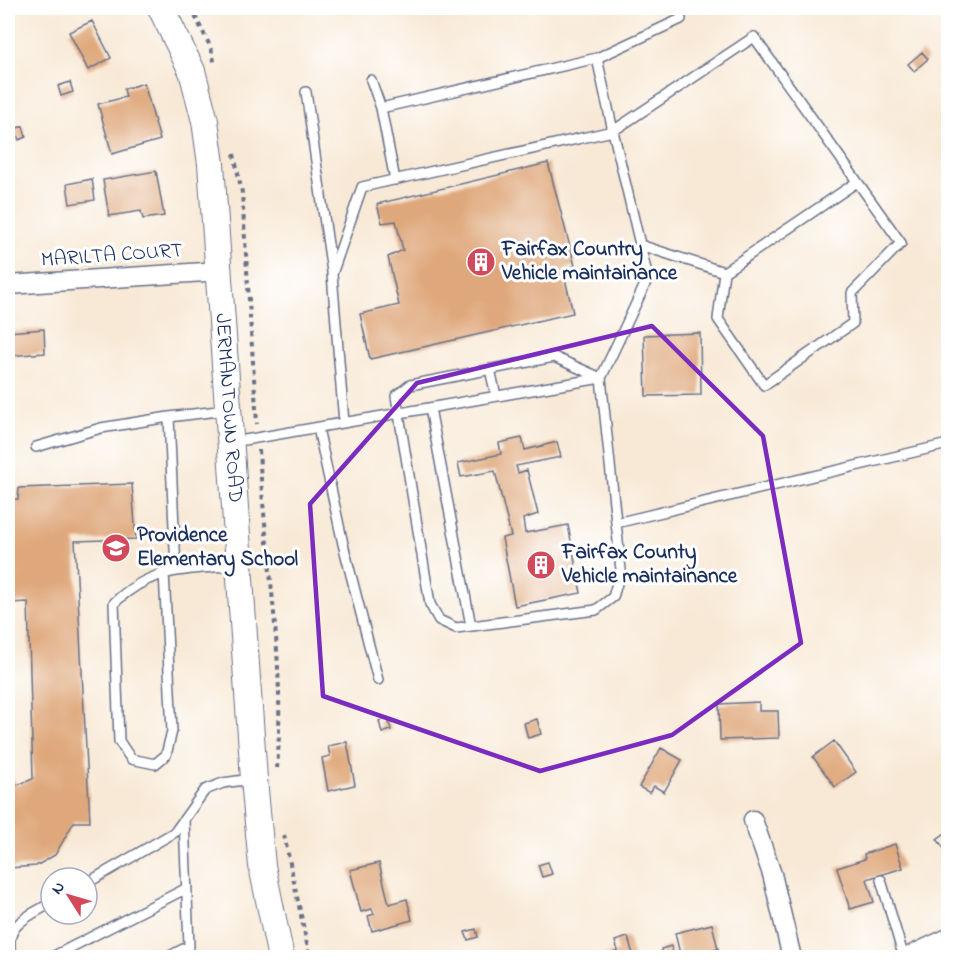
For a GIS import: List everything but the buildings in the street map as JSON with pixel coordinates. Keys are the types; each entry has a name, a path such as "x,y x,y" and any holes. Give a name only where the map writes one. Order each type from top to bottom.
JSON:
{"main road":[{"name":"JERMANTOWN ROAD","path":"161,8 192,71 205,121 220,271 239,565 265,778 262,866 281,957"}],"street":[{"name":"MARILTA COURT","path":"8,285 220,271"},
{"path":"753,820 772,874 792,957"},
{"path":"904,957 948,938"}],"lane":[{"path":"381,108 597,58 681,19"},
{"path":"332,274 362,187 613,131 754,37 901,243 852,293 853,323 764,385 718,319 723,272"},
{"path":"597,58 648,278 601,378 621,570 614,597 596,610 456,628 439,620 430,604 396,396 410,385 554,357 601,378"},
{"path":"371,80 381,108 395,180"},
{"path":"306,92 332,274 344,423"},
{"path":"723,272 857,182"},
{"path":"640,245 723,272"},
{"path":"490,369 496,396"},
{"path":"231,443 601,378"},
{"path":"430,408 471,626"},
{"path":"36,447 101,428 228,409"},
{"path":"169,417 176,571"},
{"path":"318,428 343,544 378,680"},
{"path":"616,523 948,444"},
{"path":"164,572 172,731 166,755 155,764 131,759 119,741 114,603 132,585 164,572 239,565"},
{"path":"99,876 175,832 205,790 223,783 265,778"},
{"path":"166,957 189,946 184,820"},
{"path":"881,880 904,957"},
{"path":"50,957 187,888"},
{"path":"12,957 9,942 16,923 39,910"}],"path":[{"path":"191,8 211,48 215,68"},
{"path":"233,151 242,193 258,439 276,651 280,738 265,778"},
{"path":"283,832 310,957"}],"highlighted area":[{"path":"652,326 763,436 801,643 672,735 540,771 323,696 310,504 417,383"}],"place":[{"name":"Fairfax Country Vehicle maintainance","path":"481,262"},
{"name":"Providence Elementary School","path":"116,548"},
{"name":"Fairfax County Vehicle maintainance","path":"541,565"}]}
